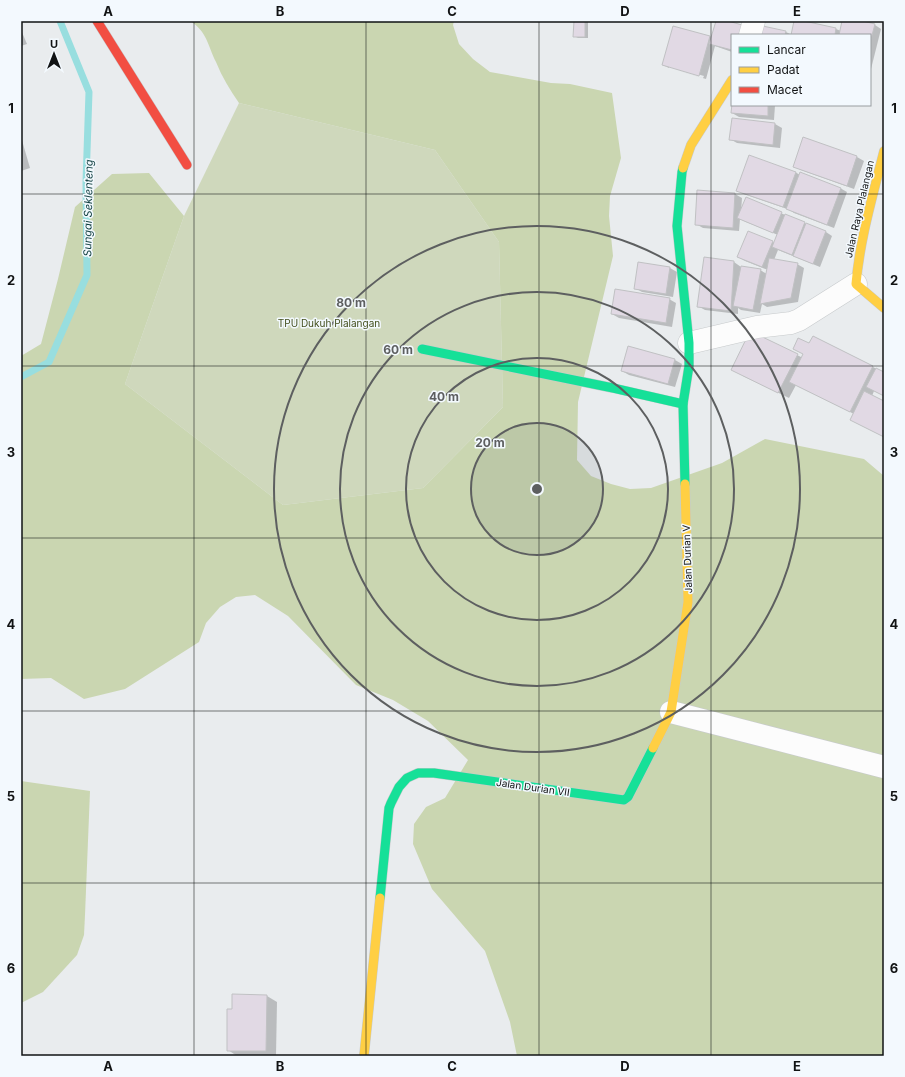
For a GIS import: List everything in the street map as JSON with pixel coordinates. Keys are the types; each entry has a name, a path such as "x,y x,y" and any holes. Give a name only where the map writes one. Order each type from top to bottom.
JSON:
{"street":[{"path":"97,21 187,165"},
{"path":"750,34 754,21"},
{"name":"Jalan Durian V","path":"671,712 688,602 683,404 689,366 689,343 677,226 682,172 691,145 731,82"},
{"name":"Jalan Raya Plalangan","path":"856,284 860,247 884,151"},
{"path":"689,343 757,327 792,323 856,284 884,308"},
{"path":"422,349 613,388 683,404"},
{"path":"671,712 884,767"},
{"name":"Jalan Durian VII","path":"364,1056 390,808 395,793 405,779 418,773 434,773 624,800 628,797 671,712"}],"green space":[{"path":"190,21 454,21 453,25 459,44 473,59 490,72 551,83 570,84 612,93 621,158 610,196 609,216 613,256 578,402 577,460 591,476 611,484 630,489 651,488 722,463 765,439 864,459 884,476 884,1056 517,1056 510,1022 485,951 432,889 413,844 414,824 426,807 445,798 468,760 428,721 393,700 356,685 288,616 255,595 236,597 220,607 206,623 199,642 125,689 84,699 51,678 21,679 21,356 41,344 75,207 112,174 149,173 184,216 125,384 283,505 423,488 503,407 499,242 435,150 239,103 218,68 204,34"},
{"name":"TPU Dukuh Plalangan","path":"239,103 435,150 499,242 503,407 423,488 283,505 125,384 184,216"},
{"path":"21,781 90,791 84,935 77,955 43,992 21,1003"}],"building":[{"path":"574,21 585,21 585,37 573,37"},
{"path":"716,21 728,21 749,27 746,34 731,34 731,50 709,44"},
{"path":"794,21 804,21 836,28 835,34 791,34"},
{"path":"842,21 863,21 875,24 871,39 871,34 839,34"},
{"path":"758,25 786,31 785,34 756,34"},
{"path":"673,26 710,36 699,76 662,65"},
{"path":"732,106 768,106 768,116 731,113"},
{"path":"732,118 775,123 773,145 729,140"},
{"path":"803,137 857,156 847,186 793,167"},
{"path":"749,155 796,172 783,207 736,191"},
{"path":"800,172 841,188 827,225 786,209"},
{"path":"697,190 735,193 733,228 695,225"},
{"path":"746,197 782,212 773,233 737,218"},
{"path":"785,214 805,222 792,255 772,247"},
{"path":"806,223 826,231 813,264 793,256"},
{"path":"748,231 773,241 762,267 737,257"},
{"path":"704,257 734,261 731,311 697,307"},
{"path":"769,258 798,263 791,298 760,304"},
{"path":"638,262 670,267 666,294 634,289"},
{"path":"741,266 761,269 753,310 733,306"},
{"path":"615,289 670,298 666,323 611,314"},
{"path":"750,331 798,354 778,393 731,370"},
{"path":"813,336 873,366 850,412 789,382 803,354 793,349 798,338 809,343"},
{"path":"628,346 675,359 668,384 621,371"},
{"path":"876,368 884,372 884,396 866,387"},
{"path":"864,391 884,401 884,437 850,420"},
{"path":"232,994 267,995 266,1051 227,1051 227,1009 232,1009"}],"waterway":[{"name":"Sungai Seklenteng","path":"21,377 49,362 87,275 86,182 89,92 60,21"}],"traffic: fast":[{"path":"683,168 677,226 689,343 689,366 683,404 685,484"},
{"path":"422,349 613,388 683,404"},
{"path":"380,898 389,808 399,787 407,778 418,773 434,773 624,800 628,797 653,748"}],"traffic: slow":[{"path":"683,168 691,145 731,82"},
{"path":"884,151 864,233 856,284 884,308"},
{"path":"653,748 671,712 688,602 685,484"},
{"path":"364,1056 380,898"}],"traffic: jam":[{"path":"97,21 187,165"}]}
